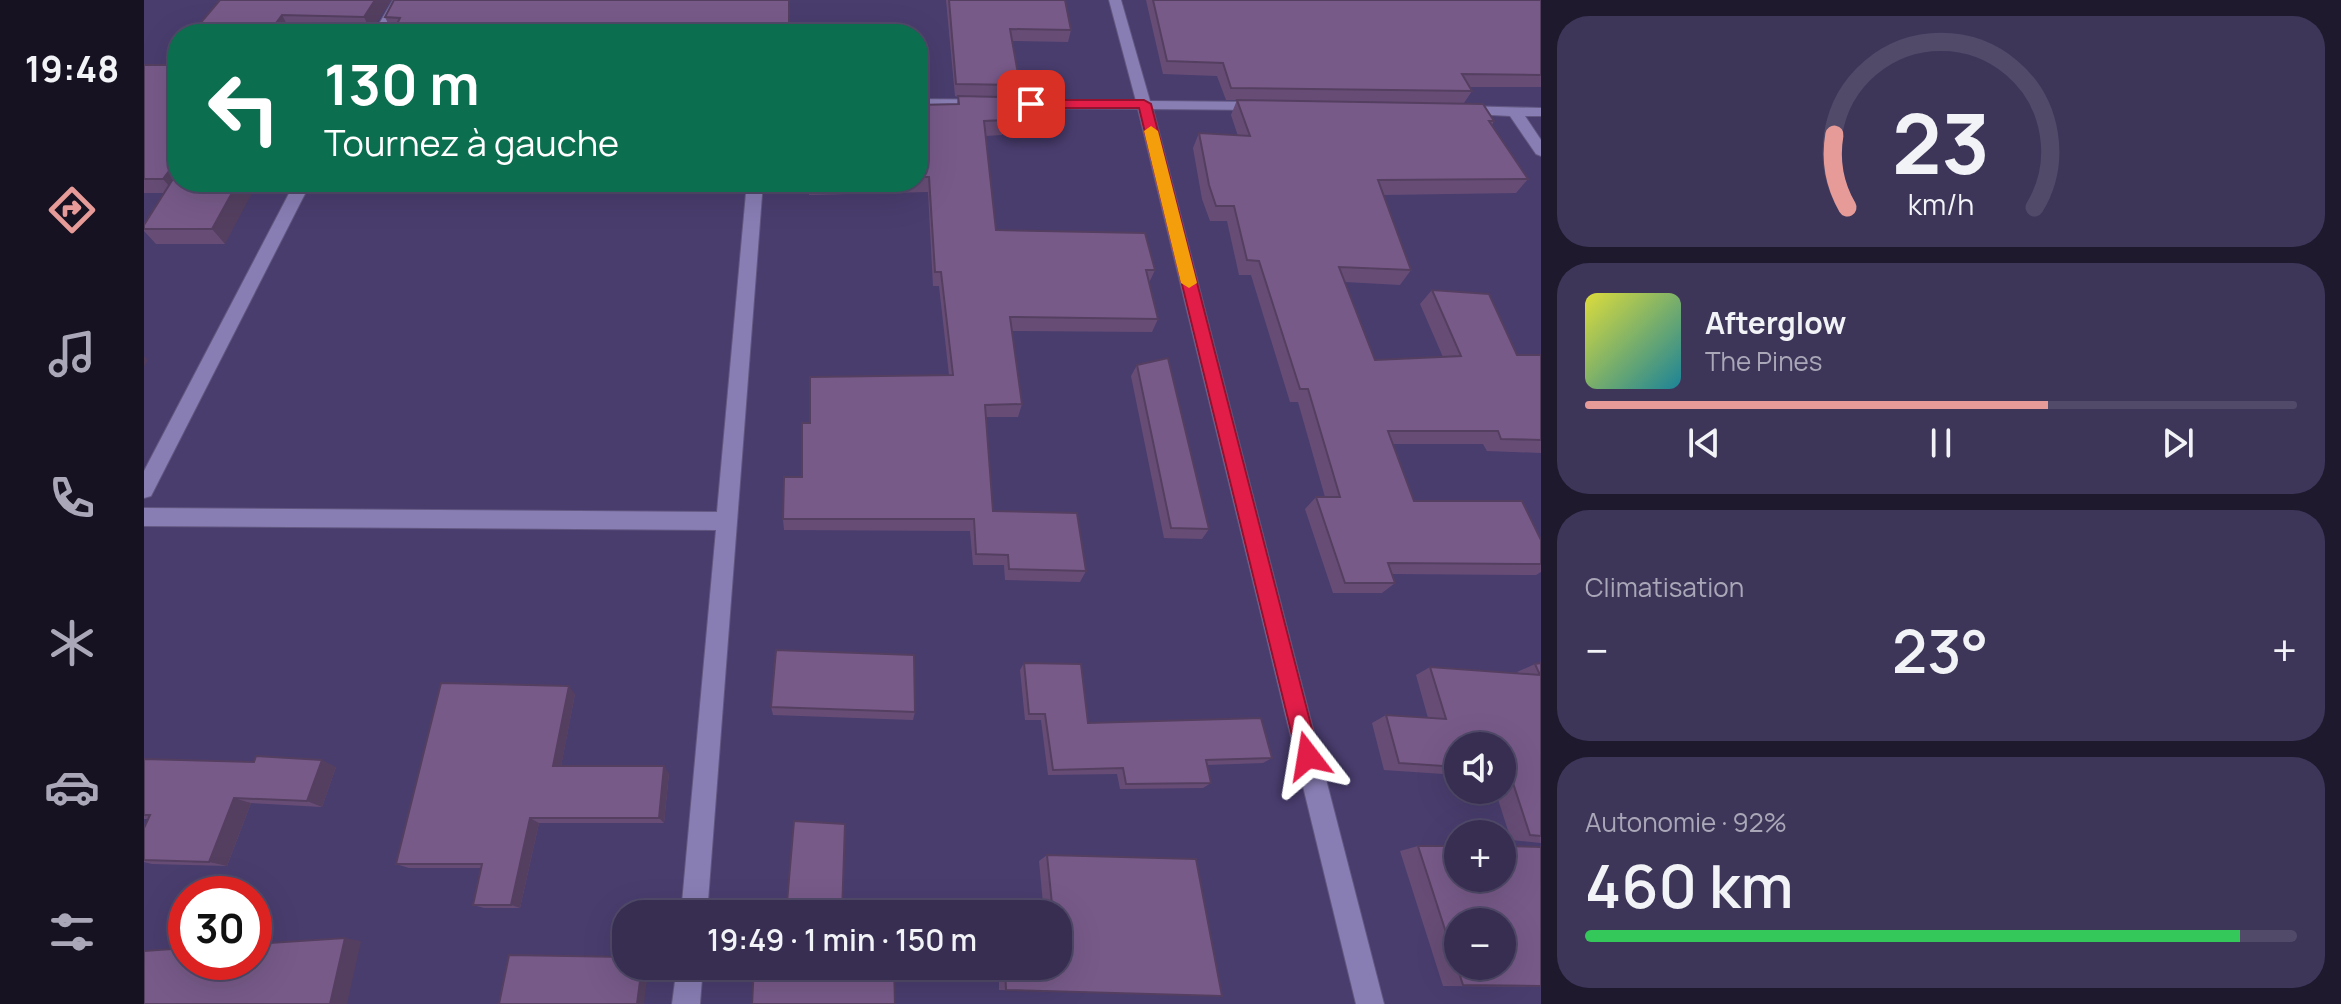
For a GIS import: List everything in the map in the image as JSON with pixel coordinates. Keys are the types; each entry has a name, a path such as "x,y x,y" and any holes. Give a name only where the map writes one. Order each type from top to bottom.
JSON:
{"street":[{"path":"386,24 399,0"},
{"path":"1115,0 1144,104 1370,1004"},
{"path":"928,103 1283,107"},
{"path":"1453,110 1541,112"},
{"path":"1514,111 1541,151"},
{"path":"144,490 298,192"},
{"path":"695,900 754,192"},
{"path":"144,517 729,521"},
{"path":"686,1004 689,980"}],"building":[{"path":"220,0 375,0 364,17 282,15 275,24 200,24"},
{"path":"394,0 789,0 789,24 397,24 400,18 385,17"},
{"path":"949,0 1065,0 1071,30 1010,29 1020,85 956,84"},
{"path":"1153,0 1541,0 1541,75 1462,74 1472,91 1231,88 1223,63 1167,61"},
{"path":"168,62 168,172 163,179 144,179 144,65"},
{"path":"958,96 1001,97 1005,120 984,121 996,230 1145,233 1155,270 1146,270 1158,319 1010,317 1022,404 985,405 993,511 1077,513 1086,571 1009,569 1008,555 976,554 974,519 783,519 784,477 802,477 802,423 810,423 810,377 953,375 941,272 935,272 928,177 928,105 959,104"},
{"path":"1237,100 1483,104 1494,121 1489,121 1528,179 1378,180 1411,270 1339,267 1375,360 1461,356 1432,290 1489,294 1517,355 1541,355 1541,440 1501,439 1498,431 1388,431 1414,501 1522,501 1541,540 1541,564 1388,563 1395,583 1345,583 1316,497 1340,497 1308,389 1300,389 1259,261 1247,260 1234,206 1216,206 1209,185 1199,133 1250,136"},
{"path":"168,187 168,192 232,192 212,229 144,229"},
{"path":"1168,358 1209,529 1171,528 1137,365"},
{"path":"776,650 914,655 915,712 771,707"},
{"path":"1024,663 1081,664 1088,723 1261,718 1272,758 1206,760 1211,783 1126,784 1123,768 1053,770 1045,714 1029,714"},
{"path":"1541,663 1541,836 1530,835 1516,792 1516,732 1444,732 1444,766 1399,763 1386,715 1446,719 1430,667 1540,675 1535,664"},
{"path":"441,683 569,686 553,766 664,766 659,818 530,818 511,905 473,905 482,864 396,864"},
{"path":"256,756 322,760 307,801 234,798 209,862 144,860 144,828 150,815 144,815 144,759 254,762"},
{"path":"794,821 845,824 842,900 787,900"},
{"path":"1418,846 1444,846 1444,892 1516,892 1516,846 1541,847 1541,986 1463,985 1461,980 1516,980 1516,908 1444,908 1444,926"},
{"path":"1047,855 1196,859 1222,996 1006,990 1006,980 1072,980 1072,900 1052,900"},
{"path":"345,938 330,1004 144,1004 144,951 168,949 168,980 272,980 272,943"},
{"path":"509,955 612,957 612,980 640,980 637,1004 499,1004"},
{"path":"753,980 894,980 895,1004 752,1004"}],"slow traffic":[{"path":"1151,131 1189,283"}],"route":[{"path":"1031,104 1144,104 1308,756"}]}
